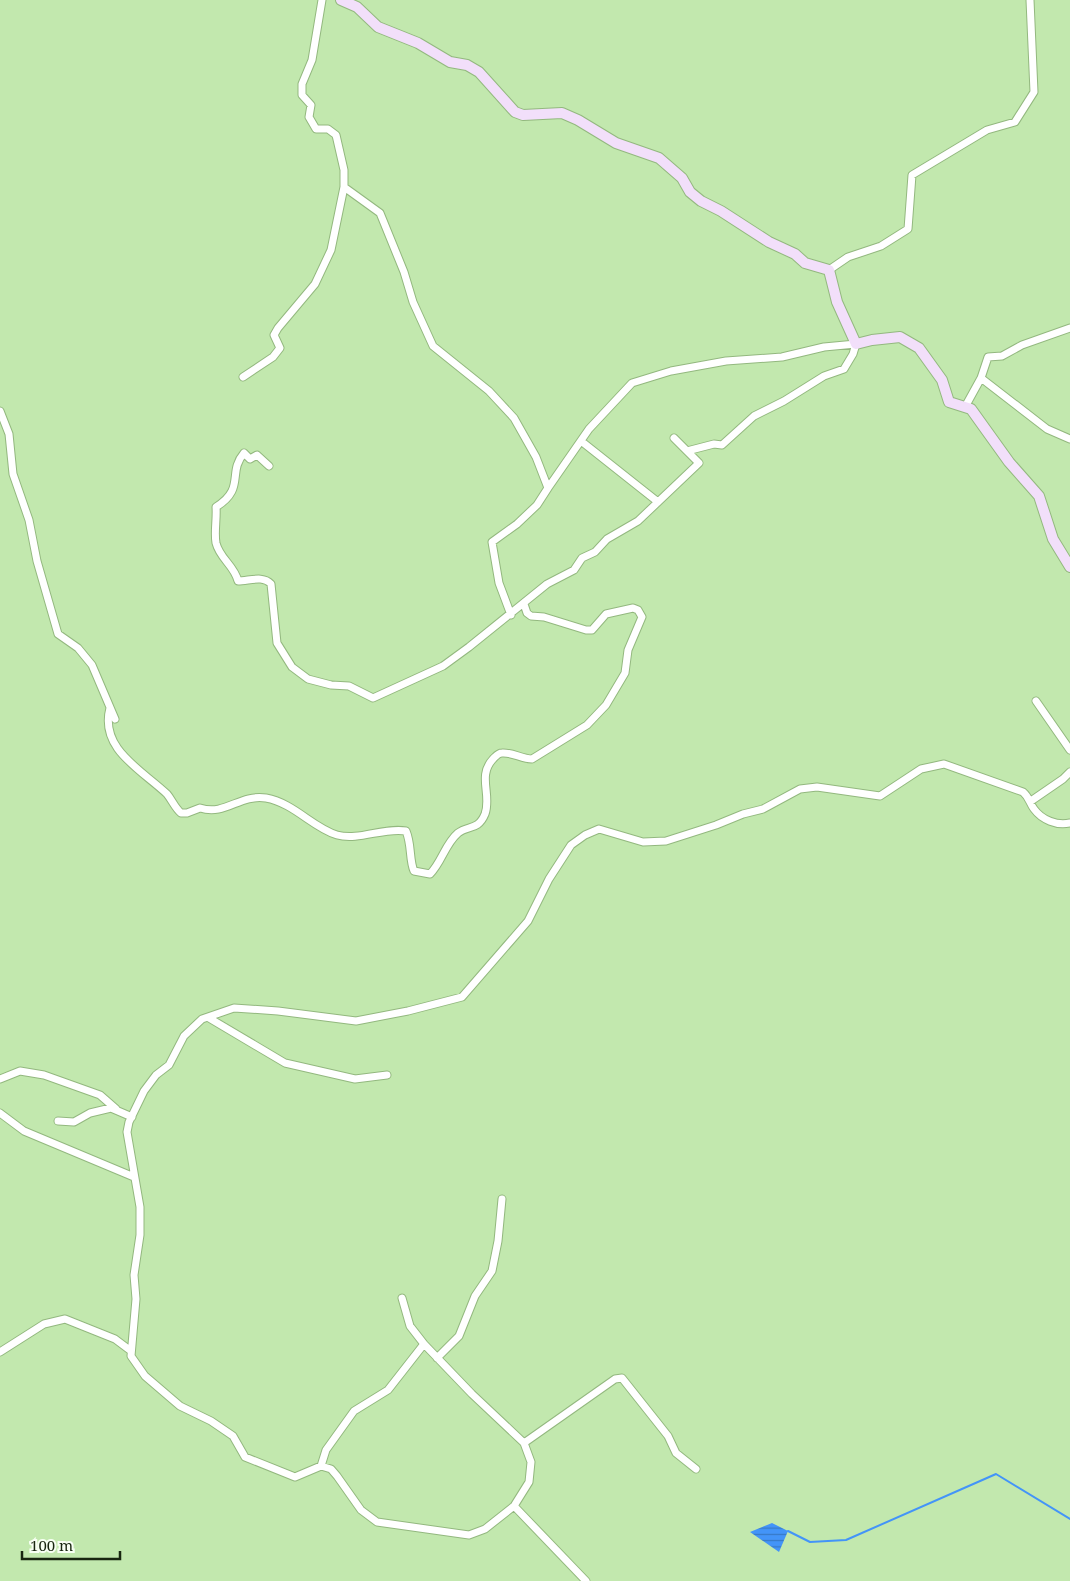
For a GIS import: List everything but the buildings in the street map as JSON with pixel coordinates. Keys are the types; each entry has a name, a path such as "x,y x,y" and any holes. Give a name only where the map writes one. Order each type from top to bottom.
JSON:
{"main road":[{"path":"341,0 356,7 378,26 418,43 450,62 467,65 478,72 514,112 523,114 562,113 616,142 659,158 682,178 690,192 701,201 721,211 752,232 795,254 810,266 829,270 837,302 856,344 872,340 900,338 919,348 942,380 949,402 971,410 1009,462 1039,496 1053,539 1070,568"}],"street":[{"path":"243,377 273,357 280,348 274,335 315,284 332,250 344,186 344,170 336,135 328,129 316,129 309,117 311,105 302,96 302,84 312,60 322,0"},
{"path":"829,270 848,257 881,246 908,229 912,175 987,130 1015,122 1034,92 1030,0"},
{"path":"344,186 380,213 404,272 413,302 433,346 489,391 514,418 536,457 548,488"},
{"path":"965,407 981,378 988,357 1002,356 1022,345 1070,328"},
{"path":"511,615 499,583 492,542 524,518 537,505 589,429 632,383 671,371 726,361 782,357 824,347 856,344 853,354 844,369 824,376 784,401 754,416 722,445 714,444 687,451"},
{"path":"981,378 1047,429 1070,439"},
{"path":"0,411 9,434 13,474 29,520 37,561 58,634 78,648 92,665 115,719"},
{"path":"269,466 257,456 250,459 244,453 239,459 236,483 230,498 216,507 216,544 222,556 232,566 238,581 258,579 268,581 271,584 278,643 300,675 319,683 349,686 373,698 443,666 511,615 547,584 574,570 582,558 595,552 607,539 638,521 699,463 674,438"},
{"path":"581,441 658,502"},
{"path":"110,708 107,720 108,728 123,756 133,768 167,795 181,813 187,813 200,808 211,811 244,799 264,798 296,809 327,831 338,835 406,831 410,841 411,865 414,871 430,874 437,867 445,849 459,832 474,827 485,813 484,775 494,758 500,753 509,753 524,759 532,759 587,725 606,705 625,673 628,650 642,617 638,610 633,608 606,614 592,630 586,630 544,617 531,616 524,604"},
{"path":"1036,701 1070,750"},
{"path":"402,1298 410,1326 424,1344 524,1443 531,1462 529,1482 514,1506 485,1528 470,1535 377,1522 361,1510 330,1469 321,1466 295,1477 245,1457 233,1436 211,1421 180,1406 144,1376 130,1356 136,1299 134,1276 140,1235 140,1207 127,1132 144,1091 173,1058 184,1036 195,1023 234,1008 278,1010 356,1021 408,1011 462,997 528,921 549,879 572,845 585,835 599,830 644,842 666,841 743,814 763,809 800,789 817,787 880,796 921,768 944,764 1023,792 1034,808 1050,821 1058,825 1070,824"},
{"path":"1031,802 1063,780 1070,772"},
{"path":"209,1018 285,1063 354,1079 387,1075"},
{"path":"0,1079 20,1071 44,1075 100,1095 116,1109 132,1117"},
{"path":"58,1121 74,1122 90,1113 111,1108 116,1109"},
{"path":"0,1113 24,1131 134,1177"},
{"path":"437,1358 459,1336 475,1296 492,1271 498,1241 502,1199"},
{"path":"0,1352 44,1324 65,1319 115,1339 131,1351"},
{"path":"321,1466 326,1450 354,1411 388,1390 424,1344"},
{"path":"524,1443 614,1379 622,1378 668,1436 676,1453 696,1469"},
{"path":"514,1506 586,1581"}],"water":[{"path":"772,1523 788,1531 779,1552 750,1532"}],"waterway":[{"path":"788,1531 810,1542 846,1540 996,1474 1070,1519"}]}
